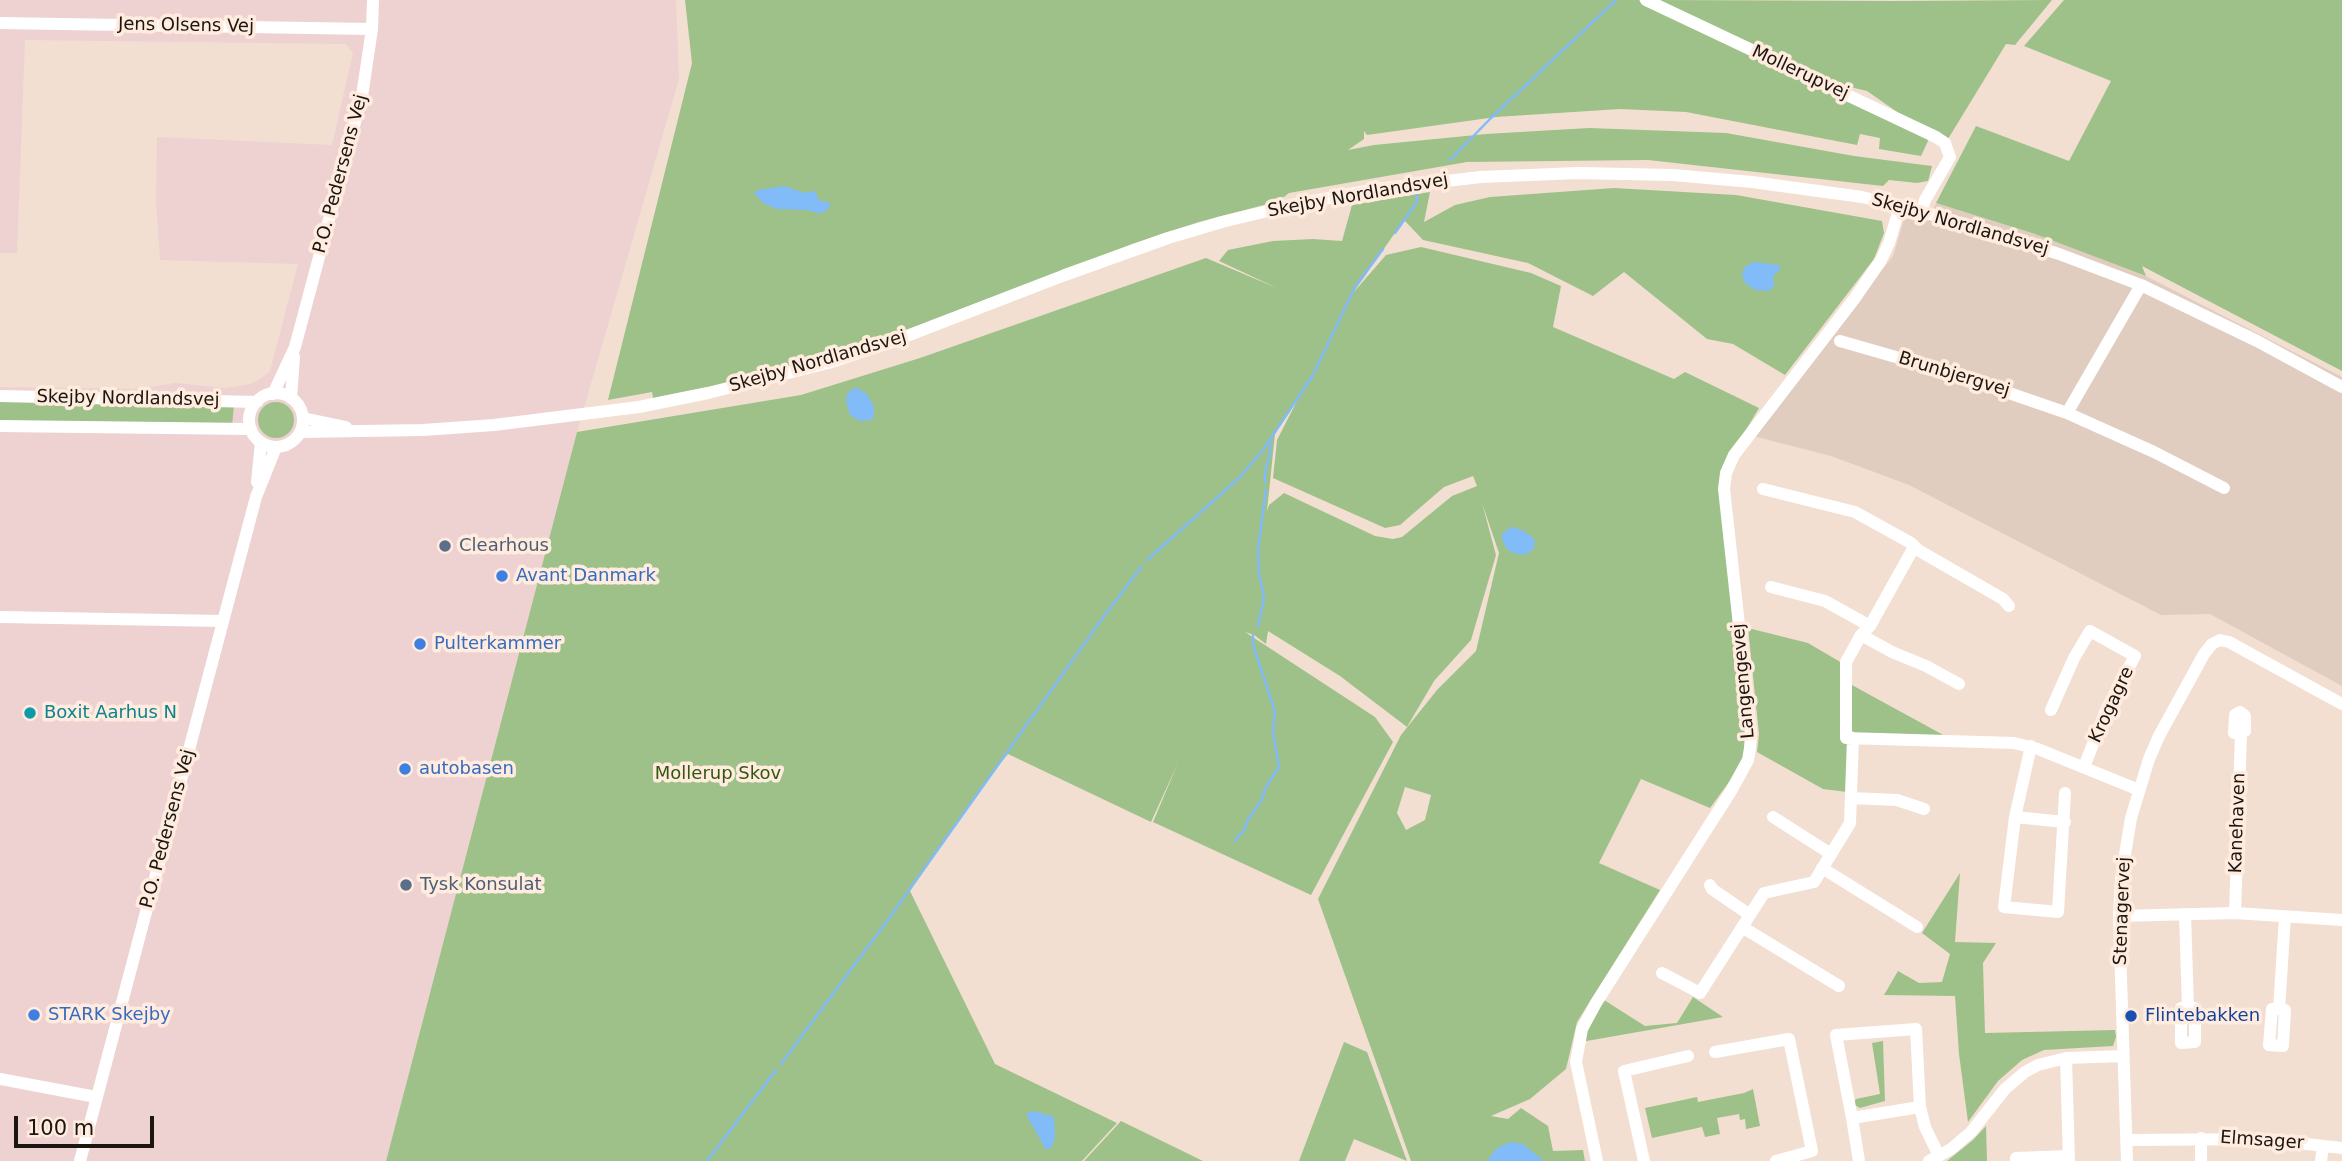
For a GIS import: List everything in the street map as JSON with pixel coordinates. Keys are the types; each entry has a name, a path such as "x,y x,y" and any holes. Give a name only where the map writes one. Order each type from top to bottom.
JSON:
{"street":[{"name":"P.O. Pedersens Vej","path":"273,394 295,346 362,96 372,29 373,0"},
{"name":"Mollerupvej","path":"1646,0 1936,136 1949,150 1948,163 1921,211"},
{"name":"Jens Olsens Vej","path":"0,23 372,29"},
{"name":"Skejby Nordlandsvej","path":"301,432 367,432 494,425 639,407 754,383 828,363 894,341 1168,238 1292,205 1377,189 1494,176 1577,173 1674,175 1815,190 1921,211 2059,254 2141,285 2257,341 2342,387"},
{"name":"Langengevej","path":"1597,1161 1576,1062 1582,1029 1748,760 1750,722 1724,489 1726,473 1734,455 1747,437 1868,279 1889,243 1900,206"},
{"path":"2067,413 2141,285"},
{"name":"Brunbjergvej","path":"1840,341 1968,379 2067,413 2154,452 2224,488"},
{"name":"P.O. Pedersens Vej","path":"291,398 295,346"},
{"path":"273,394 291,398 297,403 303,418 301,432 290,443 276,447 261,443 251,429 250,415 257,402 273,394"},
{"name":"Skejby Nordlandsvej","path":"0,396 257,402"},
{"name":"Skejby Nordlandsvej","path":"303,418 367,432"},
{"name":"Skejby Nordlandsvej","path":"0,426 251,429"},
{"name":"P.O. Pedersens Vej","path":"256,496 261,443"},
{"name":"P.O. Pedersens Vej","path":"80,1161 256,496 276,447"},
{"path":"1763,489 1855,512 2003,598 2009,606"},
{"path":"1914,547 1846,662 1846,738 2031,746 2139,790"},
{"path":"1771,587 1825,601 1892,652 1959,684"},
{"path":"0,618 223,621"},
{"name":"Krogagre","path":"2051,710 2074,658 2090,631 2135,656 2107,708 2084,767"},
{"name":"Stenagervej","path":"2127,1161 2119,915 2125,845 2149,760 2169,717 2207,649 2217,641 2228,642 2342,704"},
{"name":"Kanehaven","path":"2235,913 2241,733"},
{"path":"1662,973 1700,993 1764,893 1814,882 1850,823 1853,738"},
{"path":"2031,746 2015,817 2004,907 2058,912 2065,793"},
{"path":"1851,797 1897,800 1924,808"},
{"path":"1773,817 1831,854"},
{"path":"2015,817 2065,822"},
{"path":"1822,868 1917,928"},
{"path":"1710,885 1750,915"},
{"path":"2119,915 2235,913 2285,917 2342,917"},
{"path":"2185,914 2188,1008"},
{"path":"2279,1009 2285,917"},
{"path":"1742,927 1839,986"},
{"path":"1859,1161 1836,1035 1916,1029 1920,1107 1934,1158 1951,1149 1971,1132 2005,1089 2019,1076 2038,1065 2066,1058 2123,1056"},
{"path":"1715,1052 1789,1039 1812,1151 1776,1161"},
{"path":"1644,1161 1624,1071 1688,1056"},
{"path":"2016,1161 2016,1158 2069,1158 2066,1058"},
{"path":"0,1079 96,1097"},
{"path":"1852,1118 1920,1107"},
{"name":"Elmsager","path":"2201,1138 2201,1161"},
{"name":"Elmsager","path":"2126,1140 2263,1139 2342,1148"},
{"name":"Elmsager","path":"2321,1161 2323,1146"}],"shaded area":[{"path":"0,0 676,0 679,79 577,432 386,1161 0,1161 0,387 138,389 175,383 226,388 251,384 270,371 298,264 160,260 156,201 157,137 332,145 353,53 346,44 25,40 17,253 0,253"},
{"path":"1936,203 2035,234 2146,276 2342,377 2342,686 2210,614 2161,615 1909,485 1831,456 1753,436 1893,256 1905,216 1929,221"}],"green space":[{"path":"685,0 1639,0 1642,4 1927,138 1921,156 1879,149 1880,138 1860,134 1857,145 1686,112 1620,109 1496,117 1367,135 1364,131 1364,139 1348,150 1486,134 1589,128 1726,133 1854,156 1932,166 1928,181 1917,183 1889,180 1883,186 1648,160 1467,162 1289,193 1279,201 1199,222 1132,244 906,330 837,353 714,386 653,398 652,392 608,400 692,63"},
{"path":"1658,0 2052,0 2015,45 2006,44 1948,139 1900,114 1867,91 1829,82"},
{"path":"2064,0 2342,0 2342,371 2142,266 2146,276 2035,234 1936,203 1976,126 2069,161 2111,81 2024,46"},
{"name":"Mollerup Skov","path":"1614,188 1736,195 1882,221 1884,233 1874,259 1785,375 1733,344 1707,339 1624,272 1593,296 1528,263 1423,240 1404,220 1353,293 1386,255 1421,247 1531,273 1561,286 1553,327 1674,379 1685,372 1759,408 1722,470 1746,735 1745,752 1740,767 1710,808 1641,779 1599,863 1660,890 1577,1022 1566,1069 1530,1099 1491,1116 1508,1119 1521,1108 1548,1126 1553,1151 1583,1150 1585,1161 1411,1161 1318,899 1401,735 1437,690 1476,651 1499,553 1482,503 1496,555 1471,640 1434,681 1407,727 1340,676 1268,631 1266,644 1245,632 1375,717 1393,742 1311,895 1153,822 1178,763 1151,822 1008,754 910,891 995,1064 1117,1123 1082,1161 386,1161 577,432 801,395 920,358 1206,258 1277,288 1219,261 1228,250 1273,241 1342,241 1352,205 1430,192 1424,222 1455,205 1490,197","holes":["1298,399 1277,440 1273,478 1385,528 1400,525 1444,487 1473,476 1477,486 1452,496 1402,537 1393,539 1375,536 1284,493 1269,505 1267,511 1275,434","1405,787 1431,795 1425,820 1406,830 1397,813"]},
{"path":"0,400 234,404 232,427 0,423"},
{"path":"276,402 289,407 294,420 289,433 276,438 263,433 258,420 263,407"},
{"path":"1748,628 1808,643 1842,663 1850,742 1847,792 1823,789 1757,752 1759,734"},
{"path":"1850,684 1947,737 1857,735 1849,728"},
{"path":"1960,873 1955,942 1996,943 1983,963 1985,1033 2115,1030 2116,1037 2113,1046 2044,1050 2022,1060 1998,1081 1968,1122 1955,996 1884,995 1898,971 1919,983 1942,982 1950,954 1922,933"},
{"path":"1693,997 1723,1017 1581,1042 1604,1000 1645,1026 1677,1023"},
{"path":"1883,1041 1885,1101 1860,1108 1853,1104 1856,1099 1880,1094 1872,1043"},
{"path":"1344,1042 1367,1052 1407,1161 1354,1139 1345,1161 1299,1161"},
{"path":"1753,1089 1760,1126 1746,1129 1745,1119 1740,1120 1739,1114 1717,1118 1720,1134 1705,1137 1702,1127 1652,1138 1645,1108 1697,1097 1698,1102"},
{"path":"1121,1121 1203,1161 1084,1161"},
{"path":"1986,1126 1987,1161 1947,1161 1973,1140"}],"water":[{"path":"784,186 805,193 815,191 819,200 830,203 829,208 821,214 807,210 777,209 763,203 754,193"},
{"path":"1754,262 1779,265 1780,270 1773,276 1774,286 1769,291 1755,290 1744,282 1742,273 1746,266"},
{"path":"855,387 867,394 874,407 874,417 871,420 860,421 850,415 847,394"},
{"path":"1511,527 1522,530 1533,538 1533,550 1524,555 1513,553 1506,548 1502,534"},
{"path":"1034,1111 1054,1117 1055,1137 1052,1147 1046,1150 1026,1114"},
{"path":"1511,1142 1523,1144 1544,1161 1487,1161 1497,1148"}],"waterway":[{"path":"1450,160 1616,0"},
{"path":"1395,233 1417,202 1417,194"},
{"path":"1147,560 1240,477 1263,450 1313,375 1355,287 1383,249"},
{"path":"1265,483 1270,441"},
{"path":"1258,626 1264,597 1258,550 1266,489"},
{"path":"781,1064 1142,566"},
{"path":"1235,841 1245,829 1279,767 1273,733 1275,712 1253,644 1253,635"},
{"path":"707,1161 776,1070"}],"place":[{"name":"Clearhous","path":"445,546"},
{"name":"Avant Danmark","path":"502,576"},
{"name":"Pulterkammer","path":"420,644"},
{"name":"Boxit Aarhus N","path":"30,713"},
{"name":"autobasen","path":"405,769"},
{"name":"Tysk Konsulat","path":"406,885"},
{"name":"STARK Skejby","path":"34,1015"},
{"name":"Flintebakken","path":"2131,1016"}]}
